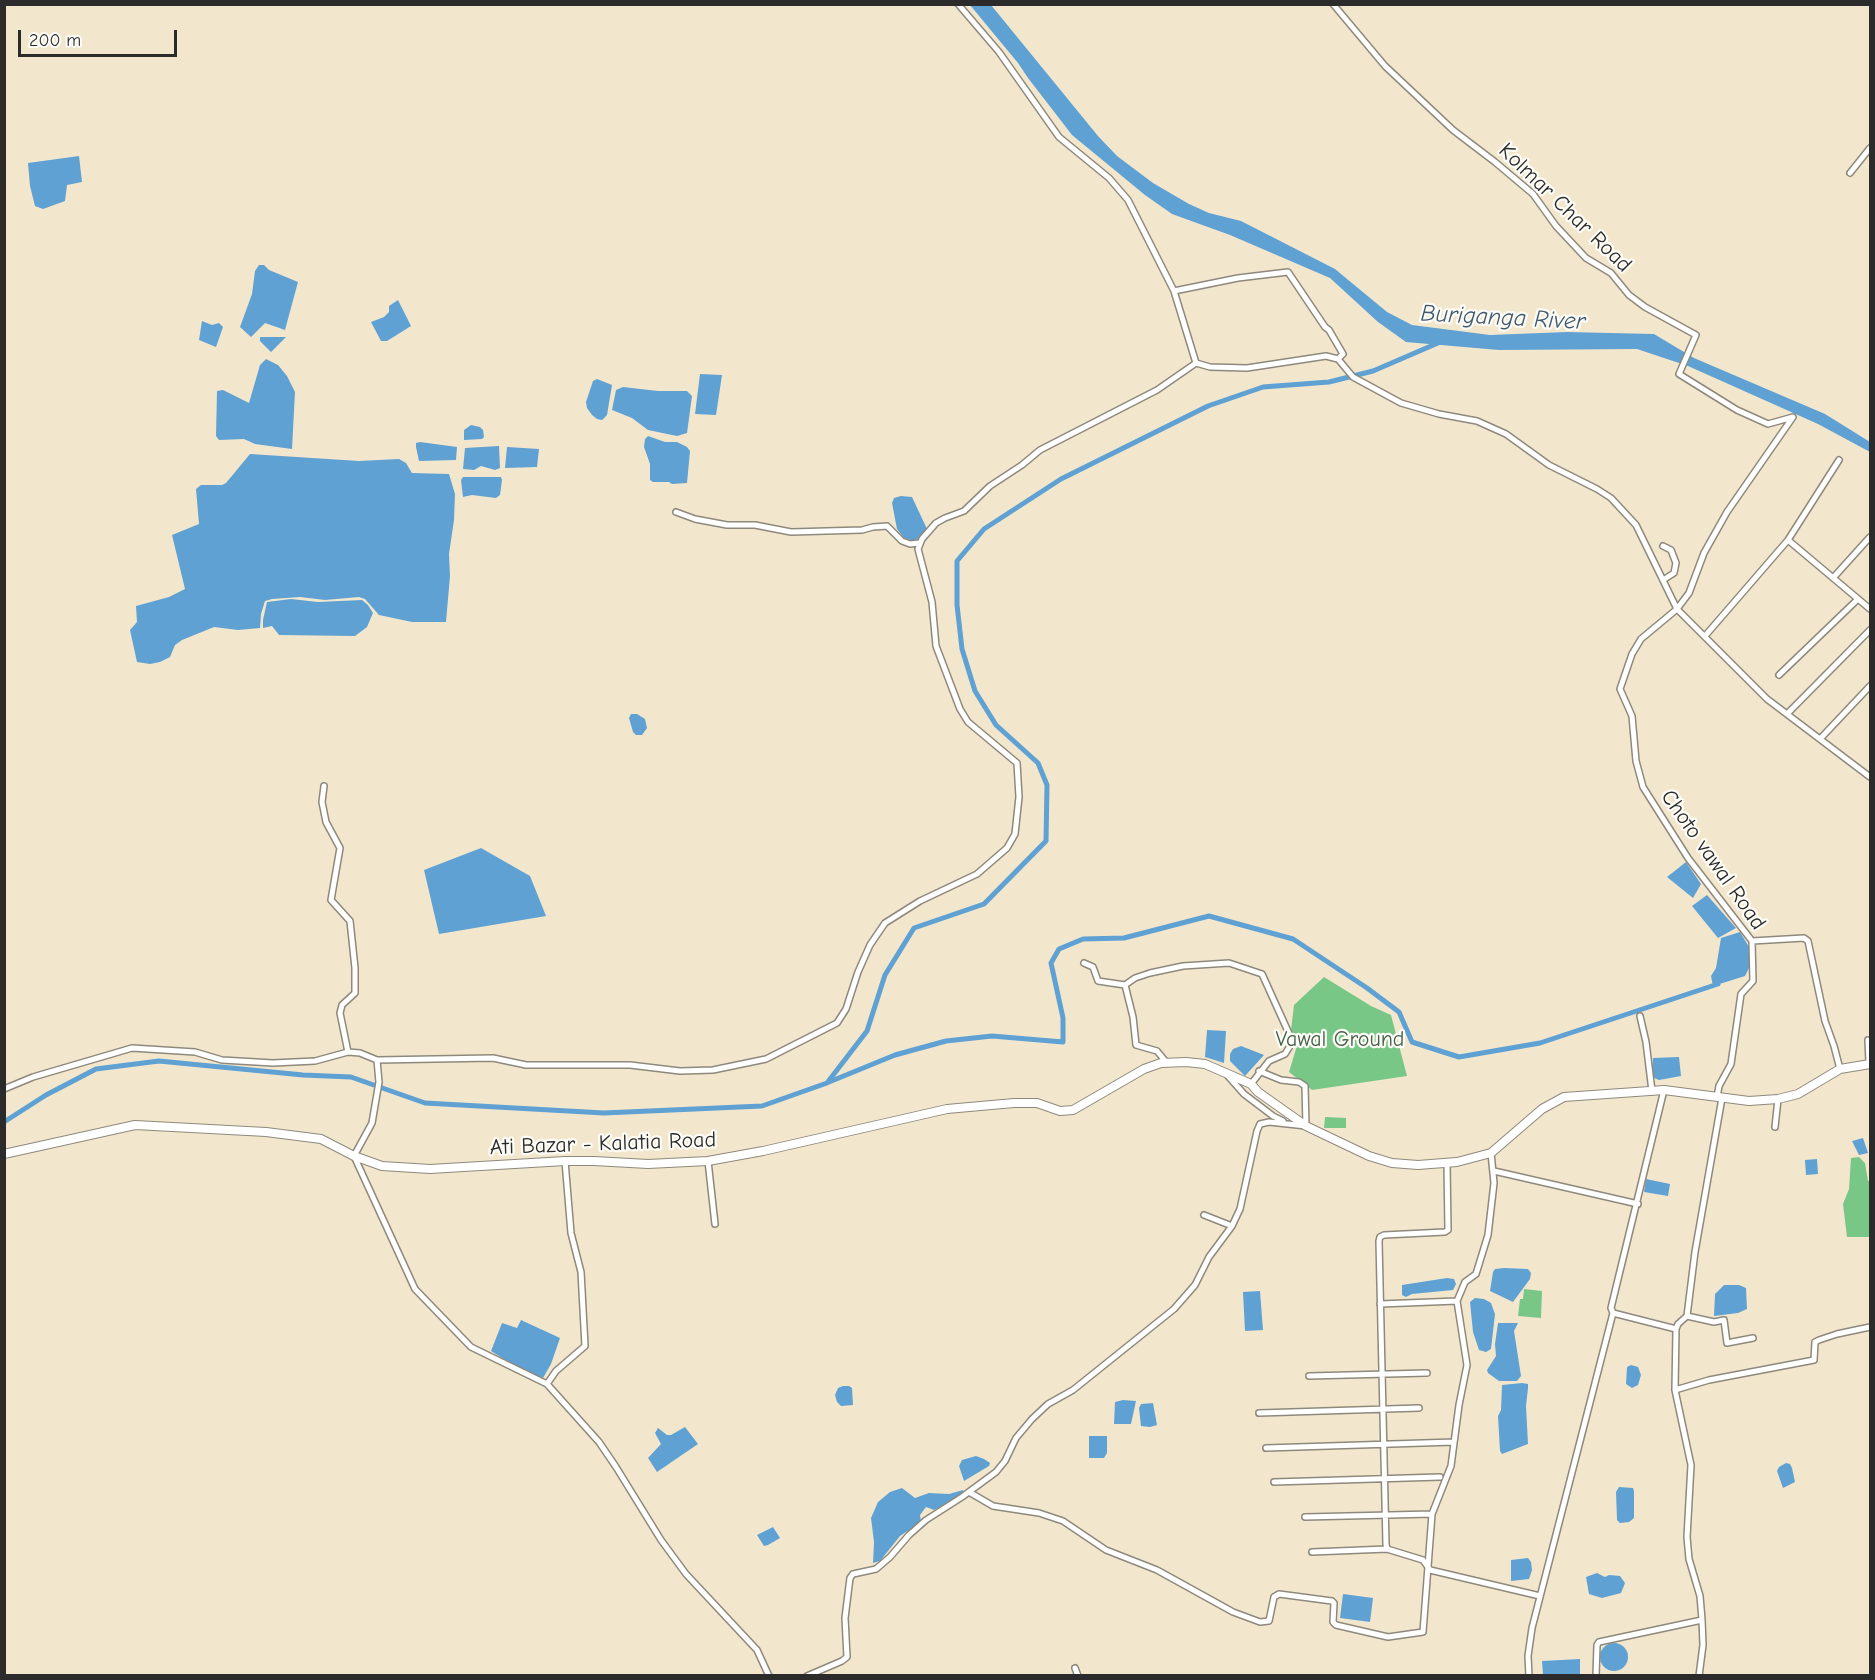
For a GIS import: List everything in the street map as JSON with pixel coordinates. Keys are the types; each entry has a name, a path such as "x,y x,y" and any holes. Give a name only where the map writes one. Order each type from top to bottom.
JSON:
{"main road":[{"name":"Ati Bazar - Kalatia Road","path":"4,1154 135,1125 266,1132 321,1139 354,1156 382,1166 430,1169 565,1161 648,1164 708,1161 763,1151 947,1109 1037,1103 1060,1111 1074,1110 1144,1070 1161,1063 1205,1064 1223,1070 1251,1084 1274,1104 1306,1125"},
{"path":"1306,1125 1369,1156 1392,1163 1447,1163 1491,1153 1542,1109 1564,1097 1664,1090 1749,1101 1778,1099 1798,1094 1840,1069 1870,1064"}],"street":[{"path":"958,4 999,52 1059,137 1109,178 1128,200 1174,291 1196,363"},
{"name":"Kolmar Char Road","path":"1333,4 1385,66 1453,130 1533,194 1556,226 1586,258 1611,273 1629,295 1645,307 1696,335 1679,374 1737,410 1768,423 1793,417 1727,512 1704,553 1689,592"},
{"path":"1850,173 1870,148"},
{"path":"1864,155 1870,160"},
{"path":"1174,291 1238,278 1288,272 1343,354 1338,359"},
{"path":"1196,363 1210,367 1247,368 1326,356 1338,359 1353,377 1401,403 1439,414 1477,421 1506,434 1549,465 1598,489 1611,498 1636,525 1677,609 1767,699 1870,775"},
{"path":"4,1089 43,1074 132,1048 195,1052 222,1060 273,1063 315,1061 348,1052 360,1053 377,1060 493,1058 526,1065 630,1065 680,1071 713,1070 766,1059 837,1023 846,1009 870,945 885,923 920,901 977,874 1007,848 1015,834 1020,780 1017,763 968,722 960,709 936,646 932,602 918,549 920,543 928,530 936,523 964,511 990,486 1040,450 1157,390 1196,363"},
{"path":"1705,636 1788,540 1839,460"},
{"path":"676,512 727,525 755,525 790,532 862,530 887,526 902,541 920,543"},
{"path":"1833,578 1870,537"},
{"path":"1788,540 1870,609"},
{"path":"1662,546 1671,550 1676,563 1674,573 1663,580"},
{"name":"Choto vawal Road","path":"1687,1316 1722,1079 1729,1071 1731,1064 1741,994 1753,981 1752,941 1688,858 1640,782 1632,716 1620,689 1635,648 1641,639 1677,609 1689,592"},
{"path":"1779,675 1858,599"},
{"path":"1787,714 1870,630"},
{"path":"1820,739 1870,686"},
{"path":"324,786 322,802 326,822 340,848 332,900 350,921 355,968 356,993 342,1005 340,1013 348,1052"},
{"path":"1752,941 1804,938 1808,941 1825,1021 1840,1069"},
{"path":"1084,963 1093,967 1098,981 1125,985 1135,978 1150,973 1183,966 1229,963 1262,974 1291,1038 1290,1046 1285,1054 1269,1061 1251,1084"},
{"path":"1125,985 1133,1017 1136,1045 1152,1048 1167,1063"},
{"path":"1640,1016 1646,1042 1652,1091"},
{"path":"1868,1040 1870,1064"},
{"path":"377,1060 379,1082 372,1122 354,1156 415,1289 471,1347 547,1383 599,1442 660,1540 686,1574 757,1650 769,1676"},
{"path":"1223,1070 1245,1094 1272,1116 1287,1123"},
{"path":"807,1676 847,1657 845,1618 850,1578 854,1574 876,1569 926,1520 996,1472 1005,1461 1016,1438 1032,1419 1048,1404 1074,1390 1174,1309 1195,1285 1209,1257 1232,1226 1240,1209 1260,1124 1269,1122 1306,1125 1305,1086 1299,1082 1281,1080 1259,1071"},
{"path":"1529,1676 1528,1656 1540,1596 1613,1313 1611,1308 1664,1090"},
{"path":"1775,1127 1778,1099"},
{"path":"969,1492 993,1506 1039,1513 1064,1521 1106,1550 1157,1570 1233,1612 1260,1622 1269,1621 1274,1597 1279,1594 1332,1601 1334,1603 1333,1622 1336,1625 1388,1637 1423,1632 1432,1514 1451,1466 1467,1365 1457,1301 1465,1282 1476,1274 1488,1235 1494,1171 1491,1153"},
{"path":"547,1383 556,1371 585,1346 581,1272 571,1233 565,1161"},
{"path":"708,1161 714,1224"},
{"path":"1388,1549 1383,1444 1380,1237 1448,1230 1447,1163"},
{"path":"1494,1171 1638,1204"},
{"path":"1204,1215 1232,1226"},
{"path":"1380,1304 1457,1301"},
{"path":"1613,1313 1676,1329"},
{"path":"1699,1676 1703,1645 1702,1620 1700,1596 1689,1559 1687,1538 1690,1465 1675,1390 1676,1329 1687,1316 1714,1322 1724,1320 1727,1343 1753,1338"},
{"path":"1675,1390 1709,1380 1814,1360 1815,1342 1837,1334 1870,1327"},
{"path":"1309,1376 1427,1373"},
{"path":"1259,1413 1419,1408"},
{"path":"1266,1448 1454,1442"},
{"path":"1274,1482 1440,1477"},
{"path":"1305,1517 1432,1514"},
{"path":"1312,1552 1388,1549 1423,1560 1430,1570 1540,1596"},
{"path":"1596,1676 1599,1642 1702,1620"},
{"path":"1075,1668 1078,1676"}],"green space":[{"name":"Vawal Ground","path":"1324,977 1371,1006 1391,1015 1407,1076 1312,1090 1289,1072 1296,1049 1291,1030 1294,1005"},
{"path":"1325,1117 1346,1118 1346,1128 1324,1128"},
{"path":"1859,1157 1865,1163 1868,1181 1870,1181 1870,1237 1847,1237 1843,1204 1849,1189 1851,1158"},
{"path":"1524,1289 1542,1291 1541,1318 1518,1316"}],"water":[{"path":"970,5 991,5 1098,136 1117,156 1153,183 1189,204 1209,213 1241,221 1335,269 1387,312 1412,325 1490,335 1567,332 1654,334 1694,358 1825,414 1870,442 1870,452 1818,424 1688,366 1637,349 1499,350 1406,342 1378,322 1330,278 1230,235 1172,214 1145,195 1072,135 1018,63"},
{"path":"79,156 82,182 67,185 65,201 43,209 35,206 28,163"},
{"path":"259,265 264,265 269,270 298,282 285,330 265,323 251,337 240,327 252,294 255,271"},
{"path":"398,300 411,326 387,341 381,341 371,322 384,317 389,312 389,306"},
{"path":"202,321 212,325 219,323 223,327 216,347 199,340"},
{"path":"260,337 286,337 271,352 260,341"},
{"path":"266,359 278,365 295,392 292,449 255,444 244,439 219,440 216,436 217,391 223,390 249,403 260,365"},
{"path":"700,374 722,375 716,415 695,414"},
{"path":"597,379 612,385 607,415 602,420 592,415 586,402 593,381"},
{"path":"623,387 658,391 687,391 692,396 687,433 677,436 648,430 632,418 612,410 616,390"},
{"path":"471,425 483,430 482,439 464,440 464,430"},
{"path":"648,436 665,442 677,442 687,447 690,451 687,483 672,484 650,480 650,464 644,447"},
{"path":"416,443 457,447 456,460 419,461"},
{"path":"499,446 500,468 495,470 481,466 474,470 463,469 465,448"},
{"path":"507,447 539,449 537,467 505,468"},
{"path":"250,454 359,461 399,459 406,463 412,473 449,474 455,494 446,622 412,622 379,615 365,599 359,597 325,600 300,597 272,599 265,601 260,628 238,630 214,627 182,640 175,645 170,657 160,662 150,664 137,662 130,630 137,622 136,606 169,597 185,589 172,535 199,524 196,489 201,485 226,483"},
{"path":"463,477 501,477 500,495 496,498 472,495 463,497 461,480"},
{"path":"912,497 927,529 914,541 904,538 897,529 892,503 894,498"},
{"path":"291,599 318,602 362,600 373,613 367,627 355,636 279,635 272,626 263,628 267,602"},
{"path":"631,714 637,714 645,719 647,728 642,735 636,735 633,732 629,718"},
{"path":"481,848 530,876 546,916 439,934 424,870"},
{"path":"1686,862 1701,884 1693,898 1667,877"},
{"path":"1707,895 1736,928 1718,938 1692,906"},
{"path":"1740,932 1752,952 1750,966 1745,976 1713,986 1711,976 1716,968 1721,938"},
{"path":"1207,1030 1226,1031 1224,1063 1205,1057"},
{"path":"1241,1046 1264,1055 1245,1076 1230,1061 1233,1049"},
{"path":"1679,1057 1681,1076 1659,1080 1652,1077 1653,1058"},
{"path":"1863,1138 1868,1153 1859,1155 1852,1141"},
{"path":"1817,1159 1818,1174 1806,1175 1805,1160"},
{"path":"1646,1179 1670,1184 1668,1196 1644,1192"},
{"path":"1495,1269 1528,1269 1531,1273 1530,1279 1513,1302 1490,1291 1493,1272"},
{"path":"1454,1279 1456,1284 1453,1290 1412,1294 1406,1297 1402,1295 1402,1285"},
{"path":"1724,1285 1739,1285 1746,1288 1747,1309 1738,1313 1714,1316 1715,1294"},
{"path":"1260,1291 1263,1330 1245,1331 1243,1292"},
{"path":"1475,1298 1491,1303 1495,1314 1491,1349 1486,1352 1479,1350 1473,1332 1470,1302"},
{"path":"521,1320 560,1338 551,1364 543,1378 523,1371 491,1351 502,1323 517,1328"},
{"path":"1498,1323 1518,1323 1514,1331 1521,1376 1517,1381 1499,1381 1487,1370 1496,1356"},
{"path":"1631,1365 1638,1367 1641,1375 1638,1385 1632,1388 1626,1384 1627,1367"},
{"path":"1528,1384 1526,1406 1528,1444 1502,1454 1498,1416 1501,1410 1502,1385"},
{"path":"843,1386 852,1388 853,1405 841,1406 837,1402 835,1395 838,1388"},
{"path":"1136,1401 1131,1424 1114,1424 1115,1402"},
{"path":"1153,1403 1157,1425 1141,1426 1139,1408 1141,1404"},
{"path":"685,1427 698,1444 657,1472 648,1458 661,1444 655,1433 658,1428 667,1435 671,1435"},
{"path":"1089,1436 1107,1436 1107,1453 1104,1458 1089,1458"},
{"path":"976,1456 990,1463 989,1466 964,1481 959,1466 962,1460"},
{"path":"1786,1463 1792,1468 1795,1482 1783,1488 1777,1471"},
{"path":"1619,1487 1633,1488 1634,1491 1634,1518 1629,1522 1620,1523 1617,1520 1616,1492"},
{"path":"902,1488 915,1498 929,1493 949,1494 963,1490 963,1495 934,1510 926,1507 920,1515 921,1522 900,1536 880,1561 873,1563 874,1542 871,1518 878,1502 890,1492"},
{"path":"773,1527 780,1538 764,1546 757,1535"},
{"path":"1528,1558 1532,1570 1529,1579 1511,1581 1511,1560"},
{"path":"1597,1573 1605,1577 1620,1576 1625,1583 1621,1593 1602,1598 1589,1594 1586,1577"},
{"path":"1343,1594 1373,1598 1370,1622 1340,1618"},
{"path":"1614,1643 1624,1647 1628,1657 1624,1667 1614,1671 1604,1667 1600,1657 1604,1647"},
{"path":"1580,1659 1580,1675 1543,1675 1542,1661"}],"waterway":[{"path":"4,1122 46,1095 96,1069 159,1061 303,1075 351,1077 425,1103 604,1113 762,1106 827,1083 867,1031 885,975 914,928 984,904 1046,841 1047,785 1038,763 996,725 975,691 962,649 957,605 957,561 984,529 1061,479 1208,406 1263,387 1329,382 1373,371 1438,343"},
{"path":"829,1082 895,1055 946,1041 992,1036 1063,1042 1063,1018 1051,963 1059,949 1083,939 1124,938 1209,916 1293,939 1399,1012 1412,1042 1459,1057 1540,1043 1718,984"}],"water label":[{"name":"Buriganga River","path":"1503,318"}]}
